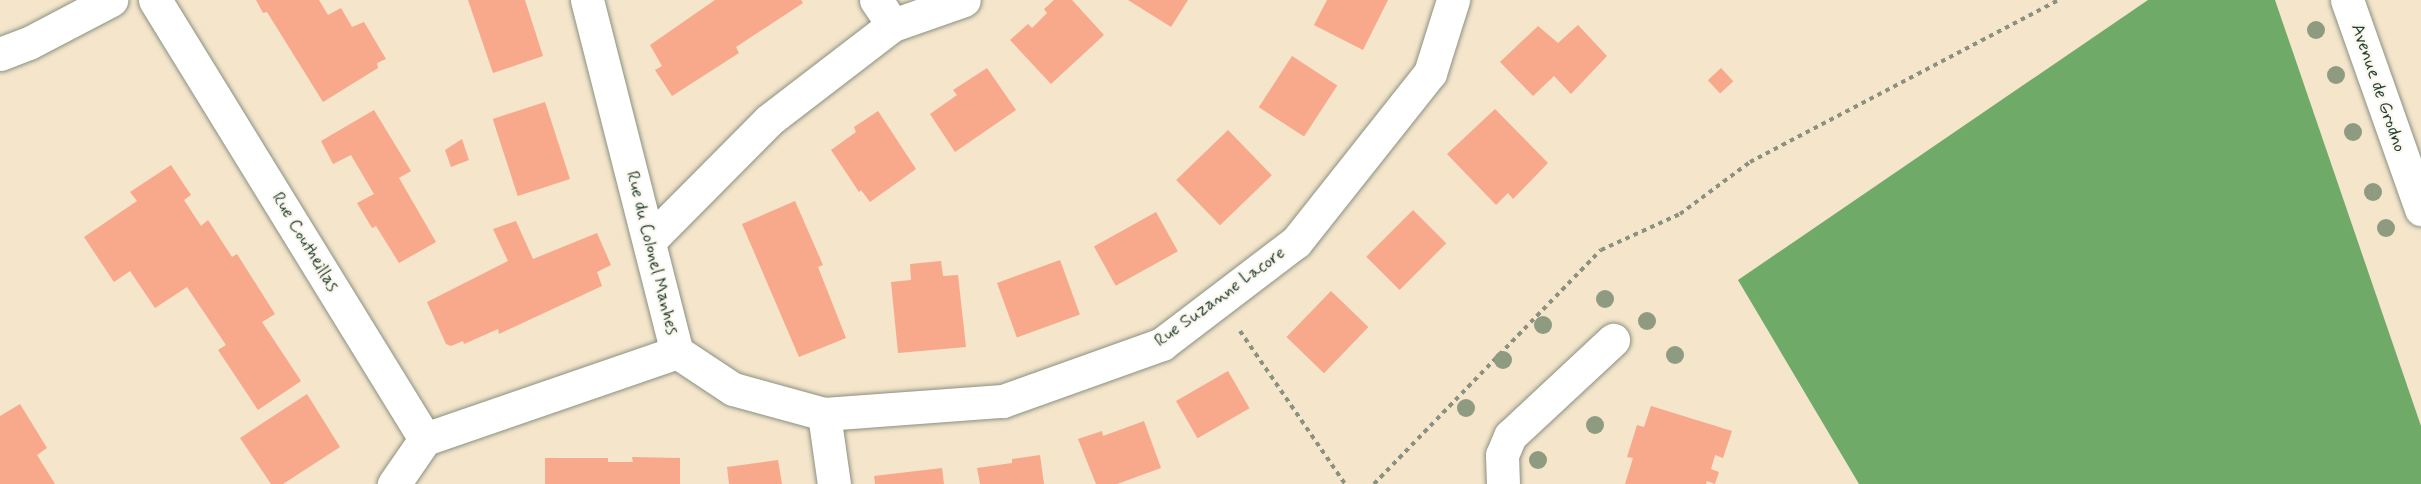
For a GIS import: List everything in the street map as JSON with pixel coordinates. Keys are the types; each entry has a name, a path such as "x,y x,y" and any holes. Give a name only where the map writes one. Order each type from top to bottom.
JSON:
{"street":[{"path":"0,54 29,44 111,0"},
{"name":"Rue Coutheillas","path":"155,0 425,439"},
{"name":"Rue du Colonel Manhes","path":"425,439 677,352 587,0"},
{"path":"650,241 768,120 885,13 964,0"},
{"name":"Rue Suzanne Lacore","path":"677,352 733,389 824,414 1004,401 1162,344 1296,243 1430,73 1453,0"},
{"name":"Avenue de Grodno","path":"2347,0 2421,209"},
{"path":"1503,484 1502,454 1510,436 1613,340"},
{"path":"824,414 834,484"},
{"path":"394,484 425,439"}],"path":[{"path":"1374,484 1601,250 1680,214 1750,162 2058,0"},
{"path":"1219,301 1345,484"}],"green space":[{"path":"2148,0 2275,0 2421,426 2421,484 1859,484 1738,280"}],"building":[{"path":"256,0 319,0 328,15 341,8 352,27 364,22 386,59 377,63 378,68 323,102 267,12 263,13"},
{"path":"468,0 525,0 543,56 493,73"},
{"path":"715,0 801,0 803,3 736,47 739,53 672,96 655,70 662,66 650,45"},
{"path":"1054,0 1072,0 1104,35 1051,84 1010,40 1028,24 1032,28 1047,13 1044,9"},
{"path":"1128,0 1188,0 1171,27"},
{"path":"1327,0 1388,0 1363,50 1314,25"},
{"path":"1578,25 1607,56 1571,94 1554,76 1533,96 1500,62 1538,26 1558,43"},
{"path":"1292,56 1337,85 1304,137 1259,107"},
{"path":"987,68 1016,110 955,152 930,114 957,95 953,90"},
{"path":"1721,68 1733,81 1720,93 1708,80"},
{"path":"545,102 570,179 518,196 493,119"},
{"path":"1495,109 1548,163 1513,199 1508,193 1496,205 1447,154"},
{"path":"374,110 411,171 399,178 436,242 399,263 376,226 372,228 357,203 374,194 351,155 333,164 321,141"},
{"path":"878,111 916,169 870,202 861,190 859,192 831,150 856,132 854,127"},
{"path":"1228,130 1272,175 1220,225 1176,180"},
{"path":"462,139 469,160 451,167 445,150"},
{"path":"171,165 191,195 184,200 201,226 208,220 232,257 237,254 275,314 262,322 301,381 258,410 218,350 226,345 187,287 155,308 130,271 114,282 84,237 137,201 130,192"},
{"path":"795,201 823,265 818,267 846,338 799,357 742,224"},
{"path":"1413,210 1446,243 1400,290 1366,257"},
{"path":"1156,212 1178,251 1116,286 1094,246"},
{"path":"516,221 533,259 597,233 611,265 597,272 602,286 499,334 498,329 464,344 463,341 451,346 446,344 427,302 508,261 493,229"},
{"path":"1060,260 1080,315 1017,337 997,283"},
{"path":"941,261 943,276 958,275 966,347 898,353 891,282 911,280 910,264"},
{"path":"1331,291 1368,327 1324,373 1287,337"},
{"path":"1228,371 1250,408 1198,438 1176,401"},
{"path":"307,394 340,447 283,484 271,484 240,438"},
{"path":"20,404 47,448 37,455 55,484 0,484 0,416"},
{"path":"1651,406 1732,431 1723,458 1715,455 1711,469 1719,472 1715,484 1707,481 1706,484 1625,484 1633,458 1627,457 1637,425 1644,427"},
{"path":"1144,421 1161,468 1117,484 1096,484 1078,439 1102,431 1103,436"},
{"path":"1040,455 1044,484 980,484 977,468 1012,463 1012,459"},
{"path":"632,457 680,458 680,484 545,484 545,458 608,458 608,462 633,462"},
{"path":"778,460 782,484 729,484 727,467"},
{"path":"942,468 944,484 875,484 874,476"}]}
